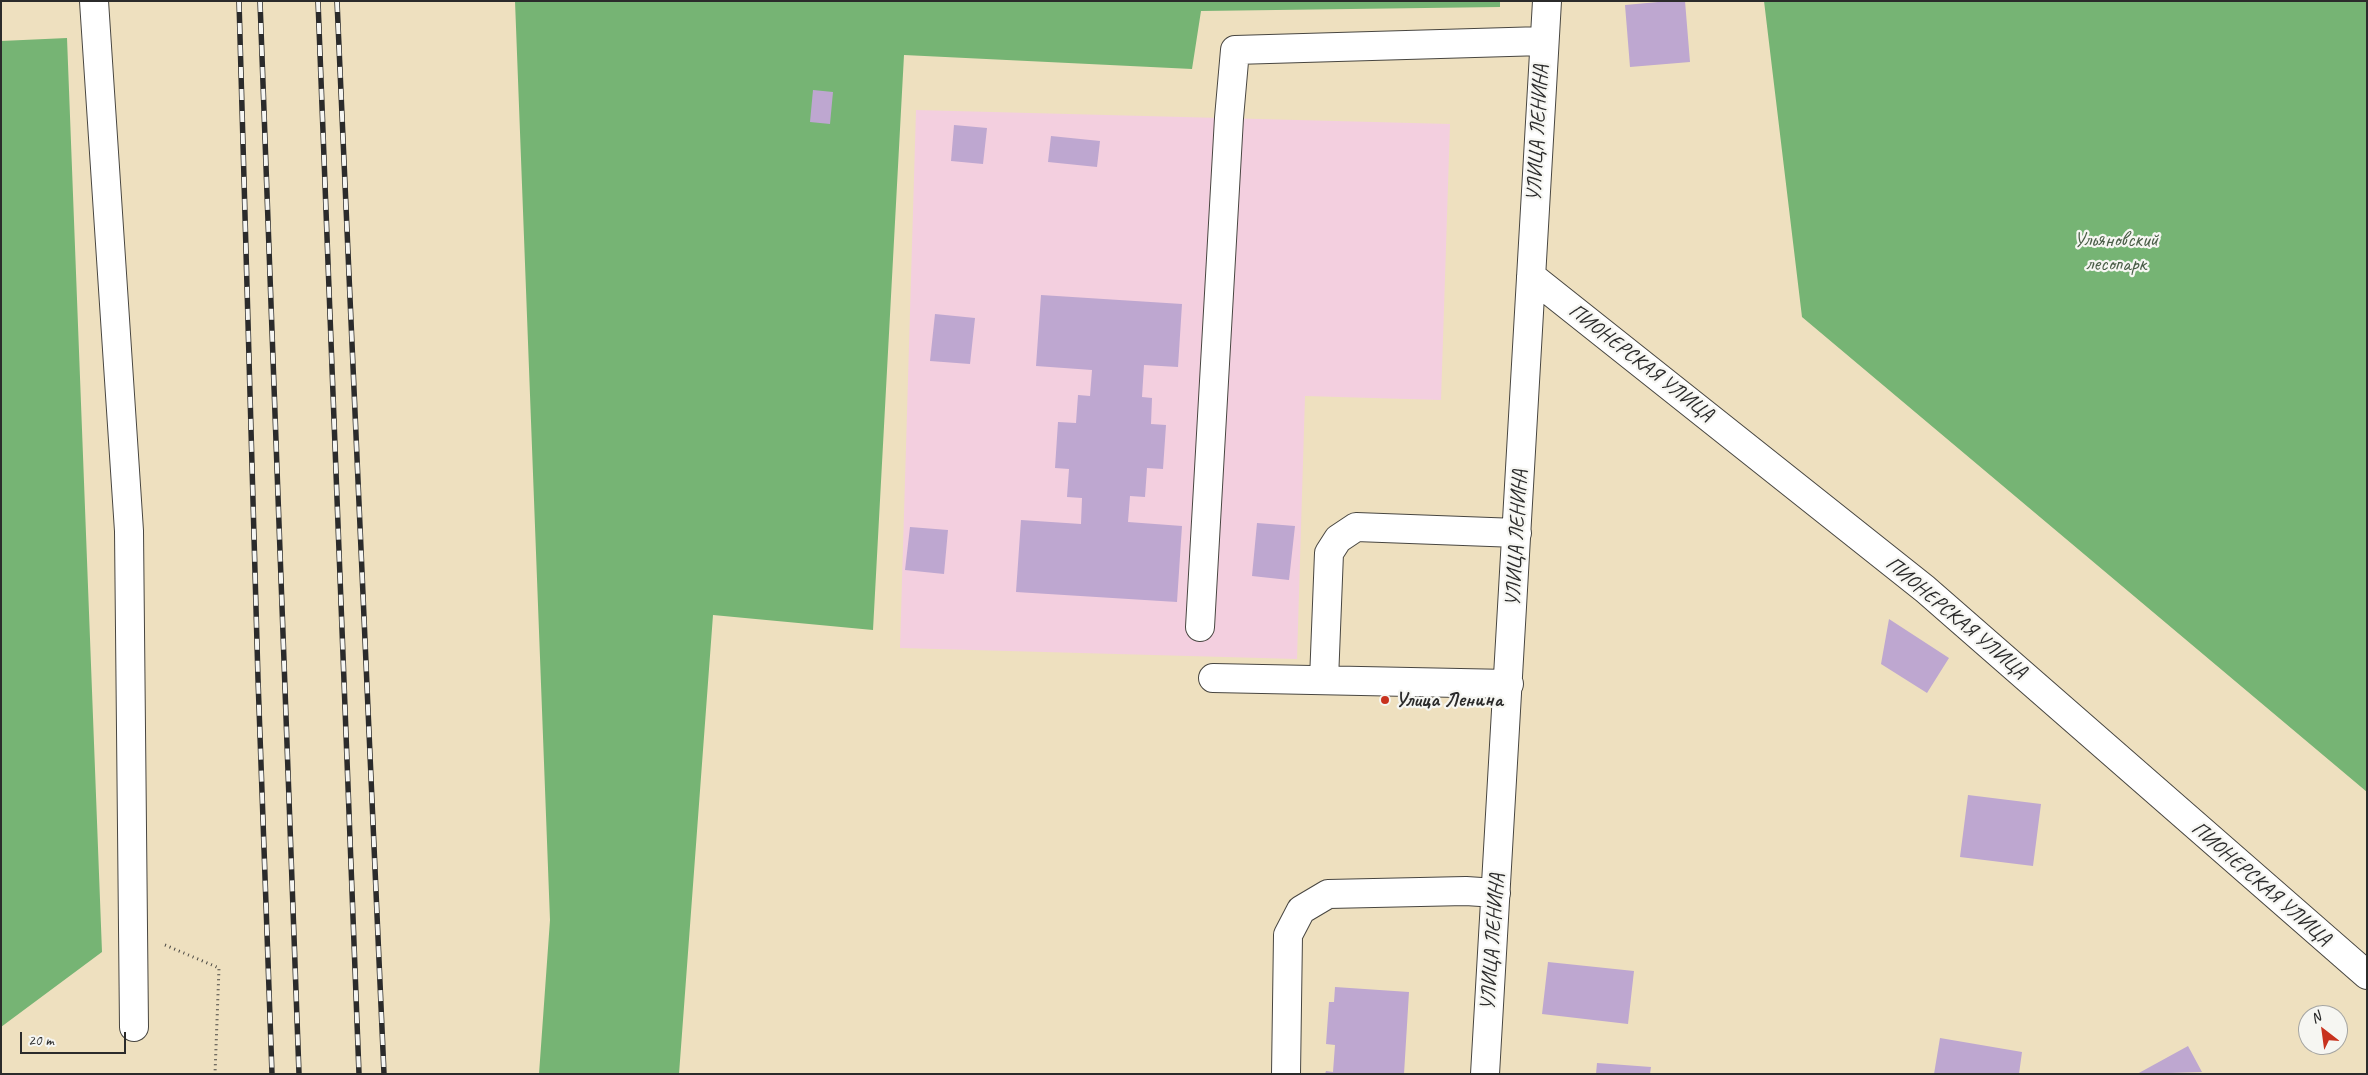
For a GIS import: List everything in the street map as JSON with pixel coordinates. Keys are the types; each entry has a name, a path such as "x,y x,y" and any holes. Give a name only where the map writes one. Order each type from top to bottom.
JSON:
{"street":[{"path":"94,1 129,531 134,1028"},
{"name":"УЛИЦА ЛЕНИНА","path":"1485,1074 1532,276 1543,41 1547,1"},
{"path":"1200,626 1229,118 1235,50 1543,41"},
{"name":"ПИОНЕРСКАЯ УЛИЦА","path":"1532,276 1925,589 2367,975"},
{"path":"1324,680 1329,553 1338,539 1356,527 1517,533"},
{"path":"1213,678 1508,684"},
{"path":"1286,1074 1288,934 1301,910 1328,894 1496,892"}],"path":[{"path":"132,931 219,968 215,1074"}],"shaded area":[{"path":"916,110 1450,124 1441,400 1305,396 1297,659 900,648"}],"green space":[{"path":"515,1 1500,1 1500,7 1201,11 1192,69 904,55 873,630 713,615 679,1074 539,1074 550,920"},
{"name":"Ульяновский лесопарк","path":"1764,1 2367,1 2367,792 1802,317"},
{"path":"67,38 102,952 1,1027 1,41"}],"building":[{"path":"1685,1 1690,62 1630,67 1625,5"},
{"path":"813,90 833,92 830,124 810,122"},
{"path":"954,125 987,128 983,164 951,161"},
{"path":"1051,136 1100,141 1097,167 1048,162"},
{"path":"1041,295 1182,304 1178,367 1144,365 1142,397 1152,398 1151,424 1166,425 1163,469 1147,468 1145,497 1130,496 1128,522 1182,526 1177,602 1016,592 1021,520 1081,524 1082,498 1067,497 1069,469 1055,468 1058,422 1076,423 1078,395 1090,396 1092,370 1036,366"},
{"path":"935,314 975,318 970,364 930,361"},
{"path":"1257,523 1295,526 1289,580 1252,576"},
{"path":"910,527 948,530 944,574 905,570"},
{"path":"1889,619 1949,658 1927,693 1881,664"},
{"path":"1968,795 2041,804 2033,866 1960,857"},
{"path":"1548,962 1634,971 1628,1024 1542,1014"},
{"path":"1335,987 1409,992 1404,1074 1325,1074 1326,1071 1333,1072 1335,1045 1326,1044 1329,1002 1334,1002"},
{"path":"1940,1038 2022,1052 2019,1074 1934,1074"},
{"path":"2188,1046 2202,1072 2137,1074"},
{"path":"1597,1063 1651,1067 1650,1074 1596,1074"}],"railway":[{"path":"239,1 258,679 272,1074"},
{"path":"260,1 299,1074"},
{"path":"318,1 359,1074"},
{"path":"337,1 384,1074"}],"place":[{"name":"Улица Ленина","path":"1385,700"}]}
